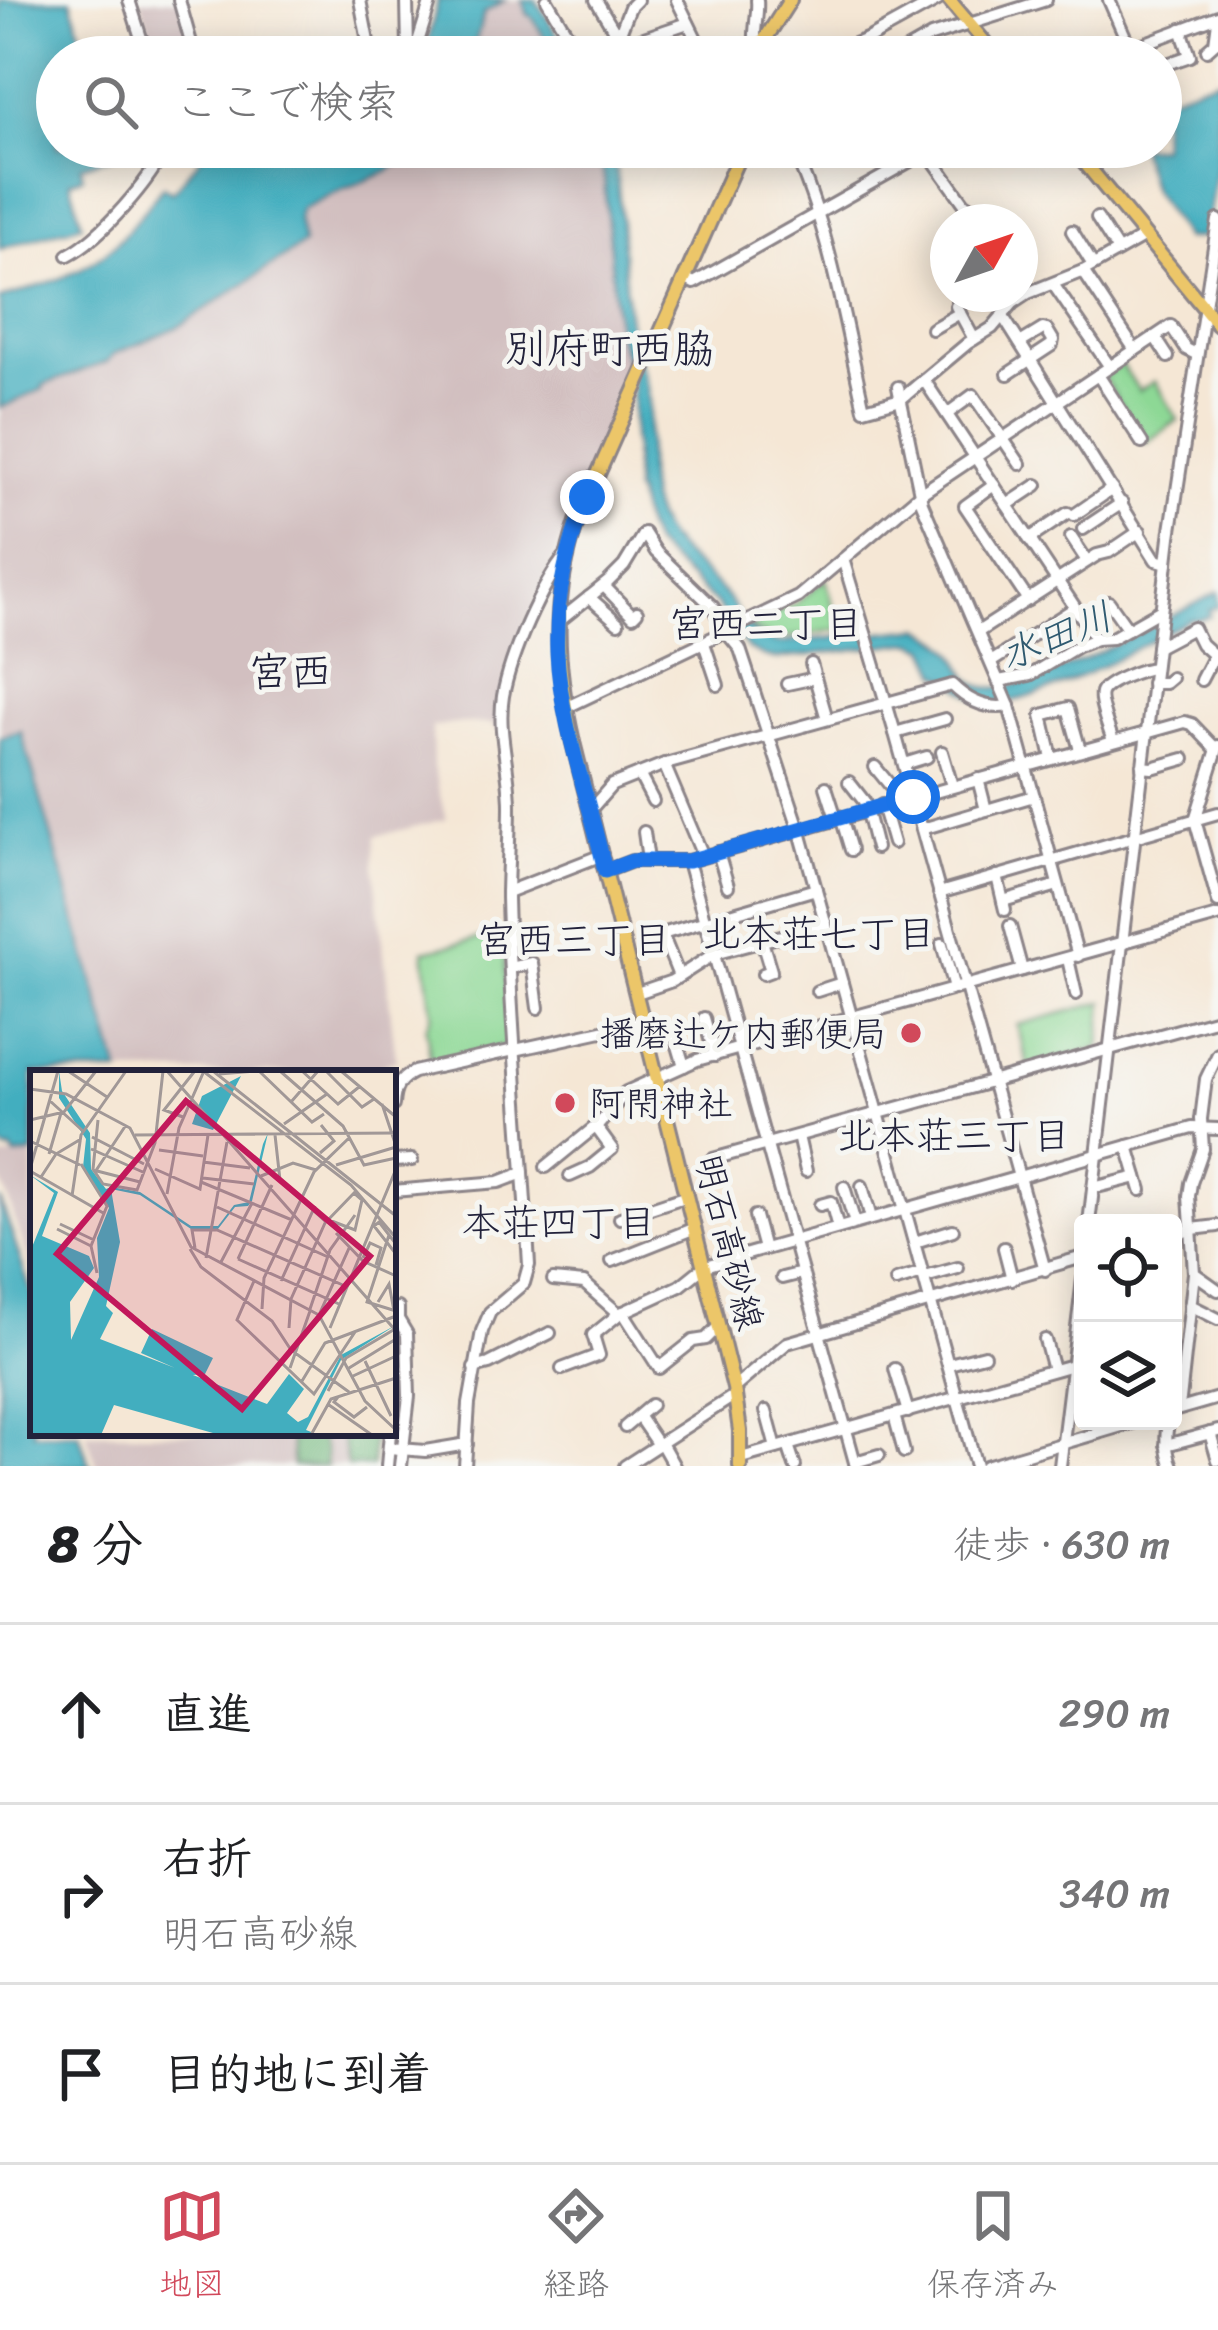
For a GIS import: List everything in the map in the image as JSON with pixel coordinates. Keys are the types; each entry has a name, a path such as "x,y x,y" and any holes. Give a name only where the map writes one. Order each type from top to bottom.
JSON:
{"main road":[{"path":"767,36 790,0"},
{"path":"949,0 979,36"},
{"name":"明石高砂線","path":"734,168 587,497 567,554 557,651 565,709 735,1392 741,1462"},
{"path":"1089,168 1218,325"}],"street":[{"path":"129,0 140,36"},
{"path":"179,0 189,36"},
{"path":"360,0 367,36"},
{"path":"406,36 407,0"},
{"path":"420,36 430,0"},
{"path":"547,0 568,36"},
{"path":"596,0 618,36"},
{"path":"622,36 637,0"},
{"path":"677,0 695,36"},
{"path":"755,36 757,0"},
{"path":"873,36 938,0"},
{"path":"931,36 1046,0"},
{"path":"1109,0 1125,36"},
{"path":"1162,36 1218,18 1216,43 1207,50"},
{"path":"639,36 688,22"},
{"path":"1180,29 1190,56 1182,59"},
{"path":"68,255 103,231 153,168"},
{"path":"801,168 838,290 864,409 924,380 992,328 1004,312"},
{"path":"684,278 694,283 895,168"},
{"path":"942,168 965,204"},
{"path":"1097,218 1118,251"},
{"path":"1090,1214 1167,563 1218,220"},
{"path":"1072,231 1135,350"},
{"path":"1038,289 1145,236"},
{"path":"1053,284 1110,367"},
{"path":"939,328 958,310 974,339"},
{"path":"1002,315 1156,560 1167,563"},
{"path":"565,709 798,597 920,494 1171,326 1186,349 1196,354"},
{"path":"1008,374 1053,340 1043,329 1020,344"},
{"path":"1155,337 1168,357"},
{"path":"1098,375 1142,443"},
{"path":"924,380 1096,639"},
{"path":"899,393 920,494 1009,706 1058,884 1076,994"},
{"path":"947,414 973,395 1020,464"},
{"path":"994,485 965,506 1028,600"},
{"path":"1007,505 1037,485"},
{"path":"1029,539 1112,489"},
{"path":"1083,529 1121,503"},
{"path":"978,632 1140,531"},
{"path":"558,622 624,566 644,532 656,552 713,608 740,649 799,828 976,1466"},
{"path":"1071,537 1087,561"},
{"path":"947,560 963,551"},
{"path":"465,1466 482,1331 490,1312 524,1283 529,1265 513,1050 507,892 511,801 502,702 511,664 553,570 567,554"},
{"path":"843,560 904,764 908,799 940,892 960,988"},
{"path":"604,586 632,610"},
{"path":"589,597 618,623"},
{"path":"1109,602 1128,629"},
{"path":"991,662 1008,643 1076,608"},
{"path":"999,681 1030,675 1078,646 1112,638 1161,610"},
{"path":"955,626 972,618"},
{"path":"1157,647 1193,628 1201,644 1216,656 1201,680"},
{"path":"704,643 718,685"},
{"path":"811,664 826,719"},
{"path":"1113,741 1100,696 1103,689 1120,675 1154,668"},
{"path":"788,684 815,678"},
{"path":"1152,683 1171,679"},
{"path":"591,809 612,785 664,764 952,685 973,702 1009,706"},
{"path":"1052,758 1042,715 1068,708 1080,750"},
{"path":"895,733 944,718"},
{"path":"605,871 632,861 688,861 1189,722 1217,748 1195,820 1217,895"},
{"path":"942,752 952,786"},
{"path":"904,764 927,757"},
{"path":"1142,767 1184,759"},
{"path":"664,764 703,856"},
{"path":"875,767 908,799"},
{"path":"640,774 653,801"},
{"path":"978,779 986,810"},
{"path":"849,782 864,801 876,848"},
{"path":"826,787 851,850"},
{"path":"922,829 1034,796"},
{"path":"882,805 892,843"},
{"path":"940,892 1218,814"},
{"path":"644,832 648,860"},
{"path":"1204,853 1218,849"},
{"path":"718,852 728,886"},
{"path":"507,892 602,855"},
{"path":"809,863 827,858"},
{"path":"688,861 855,1464 879,1455"},
{"path":"997,876 1004,905 1058,884"},
{"path":"679,976 662,934 816,889"},
{"path":"546,1167 596,1127 626,1092 684,1066 1218,916"},
{"path":"637,993 679,976 714,954 826,924"},
{"path":"1010,926 1022,970"},
{"path":"762,941 771,971 763,974"},
{"path":"942,944 992,1081 1045,1270"},
{"path":"817,962 835,957"},
{"path":"510,968 532,963 538,1008"},
{"path":"817,991 842,983"},
{"path":"704,1018 715,1055"},
{"path":"713,1159 1218,1019"},
{"path":"396,1089 414,1072 644,1022"},
{"path":"647,1037 674,1029 684,1066"},
{"path":"1182,1363 1194,1273 1189,1196 1203,1149 1206,1079 1218,1054"},
{"path":"570,1176 612,1149 596,1127"},
{"path":"562,1369 598,1355 593,1336 621,1313 680,1286 705,1266 1128,1146 1202,1127 1218,1129"},
{"path":"797,1136 806,1172"},
{"path":"1093,1188 1139,1183 1128,1146"},
{"path":"396,1161 412,1160"},
{"path":"396,1191 499,1182 523,1173"},
{"path":"964,1176 968,1192"},
{"path":"862,1186 871,1218"},
{"path":"844,1187 855,1223"},
{"path":"620,1218 688,1196"},
{"path":"820,1205 831,1202 838,1228"},
{"path":"754,1216 764,1249"},
{"path":"1182,1233 1218,1226"},
{"path":"612,1262 627,1260 695,1228"},
{"path":"915,1242 953,1230"},
{"path":"1004,1248 1012,1279"},
{"path":"629,1465 735,1392 787,1343 1074,1260"},
{"path":"896,1281 958,1268"},
{"path":"782,1278 802,1273"},
{"path":"1194,1273 1218,1290"},
{"path":"553,1280 584,1283 621,1313 659,1368 719,1326"},
{"path":"1190,1306 1218,1319"},
{"path":"387,1466 409,1396 407,1334 398,1308"},
{"path":"474,1368 550,1333"},
{"path":"1182,1334 1187,1333"},
{"path":"1045,1340 1053,1370"},
{"path":"949,1364 984,1354"},
{"path":"741,1462 782,1446 1074,1365"},
{"path":"895,1370 908,1412"},
{"path":"1060,1466 1074,1385"},
{"path":"1182,1408 1218,1398"},
{"path":"625,1427 651,1406"},
{"path":"766,1412 795,1466"},
{"path":"894,1415 904,1452"},
{"path":"639,1417 674,1466"},
{"path":"987,1466 1098,1430"},
{"path":"1167,1430 1172,1466"},
{"path":"1166,1445 1214,1432 1218,1460"},
{"path":"391,1436 401,1466"},
{"path":"396,1448 425,1451 466,1444"},
{"path":"645,1453 654,1466"}],"shaded area":[{"path":"140,0 180,0 189,36 151,36"},
{"path":"505,0 522,0 542,36 477,36 484,13"},
{"path":"380,168 602,168 617,332 632,377 508,665 501,732 492,724 432,727 433,767 446,819 376,836 374,865 396,1060 380,1065 381,1070 119,1070 21,732 0,737 0,408 180,326 298,219 302,209"},
{"path":"30,1154 30,1265 0,1175 0,1159"},
{"path":"87,1436 368,1436 366,1466 97,1466"}],"green space":[{"path":"1121,363 1139,391 1155,381 1178,420 1146,443 1103,377"},
{"path":"826,579 840,629 781,637 750,626 796,604"},
{"path":"503,933 509,1043 431,1063 426,1028 432,1014 424,951"},
{"path":"1104,1002 1100,1047 1029,1069 1017,1025"},
{"path":"289,1436 320,1436 326,1466 293,1466"},
{"path":"342,1436 373,1436 372,1466 347,1466"}],"water":[{"path":"0,0 71,0 82,36 36,36 36,168 81,168 83,177 70,181 82,224 0,249"},
{"path":"438,0 505,0 484,13 477,36 429,36"},
{"path":"522,0 536,0 558,36 543,36"},
{"path":"1218,78 1218,160 1205,237 1185,239 1152,190 1145,168 1182,168 1182,91"},
{"path":"192,168 392,168 302,209 298,219 303,245 180,326 0,408 0,299 88,265 127,232 163,186 172,192"},
{"path":"602,168 616,168 630,329 649,399 651,503 669,539 722,591 758,636 780,643 921,628 949,647 975,682 998,688 1060,670 1218,592 1218,607 1209,610 1210,616 1191,619 1060,686 1006,702 986,702 967,693 939,674 927,648 913,642 778,659 748,649 716,604 653,545 642,520 634,492 632,377 617,332"},
{"path":"21,731 119,1070 30,1070 30,1154 16,1156 0,1144 0,737"},
{"path":"0,1199 30,1288 30,1436 80,1436 90,1466 0,1466"}],"place":[{"name":"播磨辻ケ内郵便局","path":"911,1033"},
{"name":"阿閇神社","path":"565,1103"}],"district":[{"name":"別府町西脇","path":"610,348"},
{"name":"宮西二丁目","path":"766,623"},
{"name":"宮西","path":"290,671"},
{"name":"北本荘七丁目","path":"819,933"},
{"name":"宮西三丁目","path":"574,939"},
{"name":"北本荘三丁目","path":"954,1135"},
{"name":"本荘四丁目","path":"559,1222"}],"route":[{"path":"587,497 567,554 557,651 565,709 605,871 632,861 688,861 913,797"}],"water label":[{"name":"水田川","path":"1056,635"}]}
